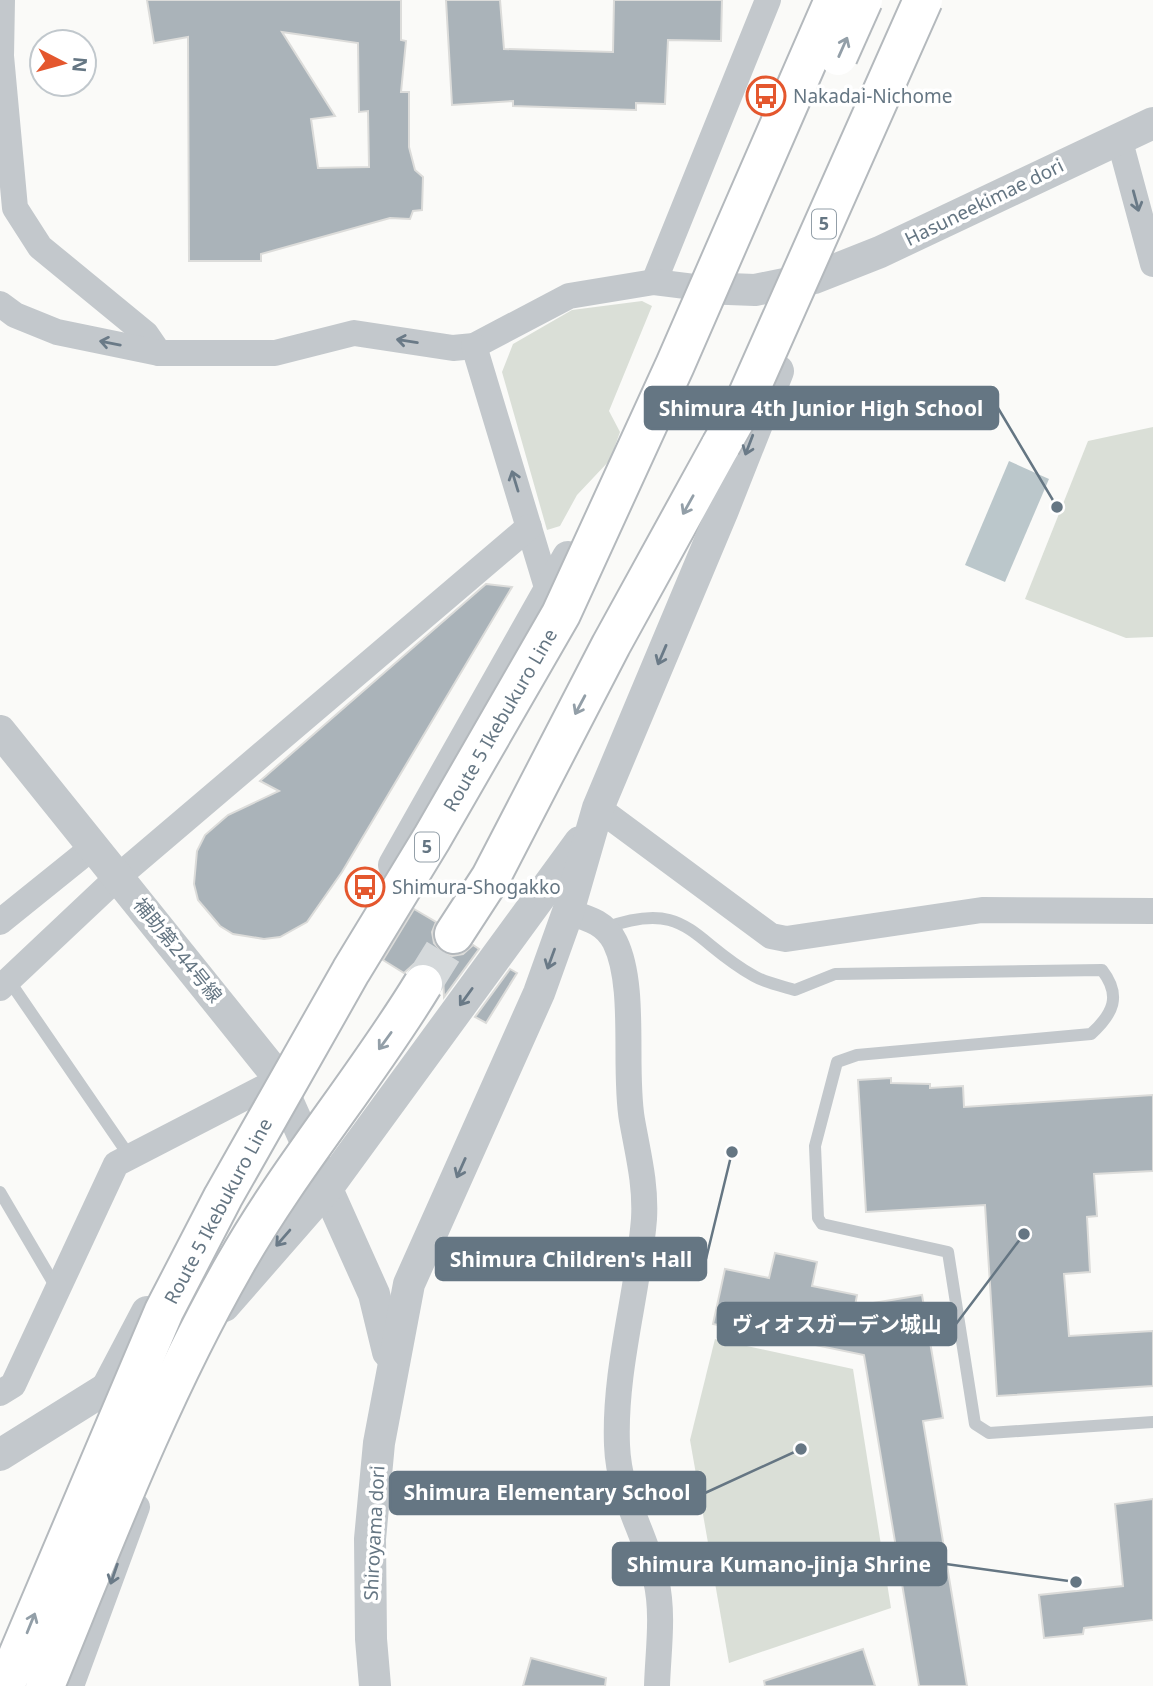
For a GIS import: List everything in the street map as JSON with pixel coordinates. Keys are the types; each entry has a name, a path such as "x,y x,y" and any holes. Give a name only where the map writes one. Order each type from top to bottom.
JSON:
{"highway":[{"name":"Route 5 Ikebukuro Line","path":"5,1686 164,1311 217,1209 351,971 432,838 561,614 834,0"},
{"path":"593,545 661,438 715,333 863,0"},
{"path":"742,408 802,229 898,0"},
{"name":"5","path":"454,934 491,877 611,645 742,408 923,0"},
{"name":"Route 5 Ikebukuro Line","path":"45,1686 197,1334 235,1264 303,1158 423,984"}],"street":[{"path":"2,0 1,56 6,166 15,208 40,247 146,334 159,353"},
{"path":"654,282 768,0"},
{"path":"107,1388 271,1080 549,594 702,288 834,0"},
{"path":"389,1380 408,1283 539,993 568,912 596,816 723,510 814,278 941,0"},
{"name":"Hasuneekimae dori","path":"702,288 755,290 814,278 880,252 1153,123"},
{"path":"1119,138 1153,264"},
{"path":"0,304 15,315 57,332 159,353 275,353 354,333 453,348 474,346 569,296 654,282 702,288"},
{"path":"474,346 549,594"},
{"path":"4,983 118,876 529,527"},
{"name":"補助第244号線","path":"0,731 118,876 271,1080 327,1186 381,1315 389,1380"},
{"path":"596,816 771,936 786,940 982,910 1153,911"},
{"path":"2,1448 204,1329 327,1186 596,816"},
{"path":"0,922 93,847"},
{"path":"568,912 606,928 615,943 622,966 632,1119 645,1192 640,1253 616,1419 617,1448 626,1502 648,1551 657,1583 657,1686"},
{"path":"0,1393 13,1385 116,1164 271,1080"},
{"path":"71,1686 204,1329"},
{"name":"Shiroyama dori","path":"376,1686 371,1639 370,1539 379,1443 389,1380"}],"lane":[{"path":"606,928 631,918 668,918 685,925 755,977 795,990 835,974 1102,970 1112,982 1115,999 1107,1019 1091,1034 857,1055 838,1062 815,1146 818,1218 822,1224 948,1252 975,1424 989,1433 1153,1422"},
{"path":"4,983 130,1157"},
{"path":"0,1192 57,1290"}],"shaded area":[{"path":"642,301 652,306 609,411 620,432 610,460 577,495 560,526 547,530 502,372 513,344 572,310"},
{"path":"1153,427 1153,637 1126,638 1025,599 1088,441"},
{"path":"1009,461 1049,479 1005,582 965,565"},
{"path":"715,1339 853,1369 891,1608 729,1663 690,1440"}],"building":[{"path":"147,0 401,0 401,40 406,41 401,92 409,92 409,147 415,170 423,177 422,210 413,211 410,219 390,218 261,254 261,261 189,261 188,37 154,43","holes":["282,32 358,43 359,112 368,111 369,167 318,168 311,119 335,116"]},
{"path":"446,0 500,0 504,49 613,52 614,0 722,0 721,41 668,40 665,104 636,103 636,110 513,106 513,101 452,105"},
{"path":"486,584 512,587 342,872 307,922 280,937 264,939 233,934 220,926 198,900 194,884 197,851 205,835 228,815 279,791 260,781"},
{"path":"414,909 436,922 432,932 434,943 443,953 452,956 463,954 473,945 479,949 444,997 443,975 434,965 425,962 414,964 404,973 383,960"},
{"path":"510,969 517,973 486,1023 475,1017"},
{"path":"891,1078 891,1083 930,1084 930,1088 963,1086 964,1107 1153,1095 1153,1171 1094,1174 1097,1216 1087,1217 1090,1272 1064,1274 1069,1336 1153,1331 1153,1386 997,1396 985,1205 866,1212 858,1080"},
{"path":"775,1253 817,1262 812,1286 857,1295 855,1306 922,1295 943,1418 923,1421 967,1686 919,1686 864,1355 713,1324 725,1269 769,1278"},
{"path":"1153,1499 1153,1620 1084,1628 1083,1634 1044,1638 1039,1595 1123,1586 1115,1504"},
{"path":"863,1649 875,1686 765,1686 764,1681"},
{"path":"531,1658 606,1678 605,1686 523,1686"}],"tunnel":[{"path":"423,984 454,934"}],"place":[{"name":"Nakadai-Nichome","path":"766,96"},
{"name":"Shimura 4th Junior High School","path":"1057,507"},
{"name":"Shimura-Shogakko","path":"365,887"},
{"name":"Shimura Children's Hall","path":"732,1152"},
{"name":"ヴィオスガーデン城山","path":"1024,1234"},
{"name":"Shimura Elementary School","path":"801,1449"},
{"name":"Shimura Kumano-jinja Shrine","path":"1076,1582"}]}
